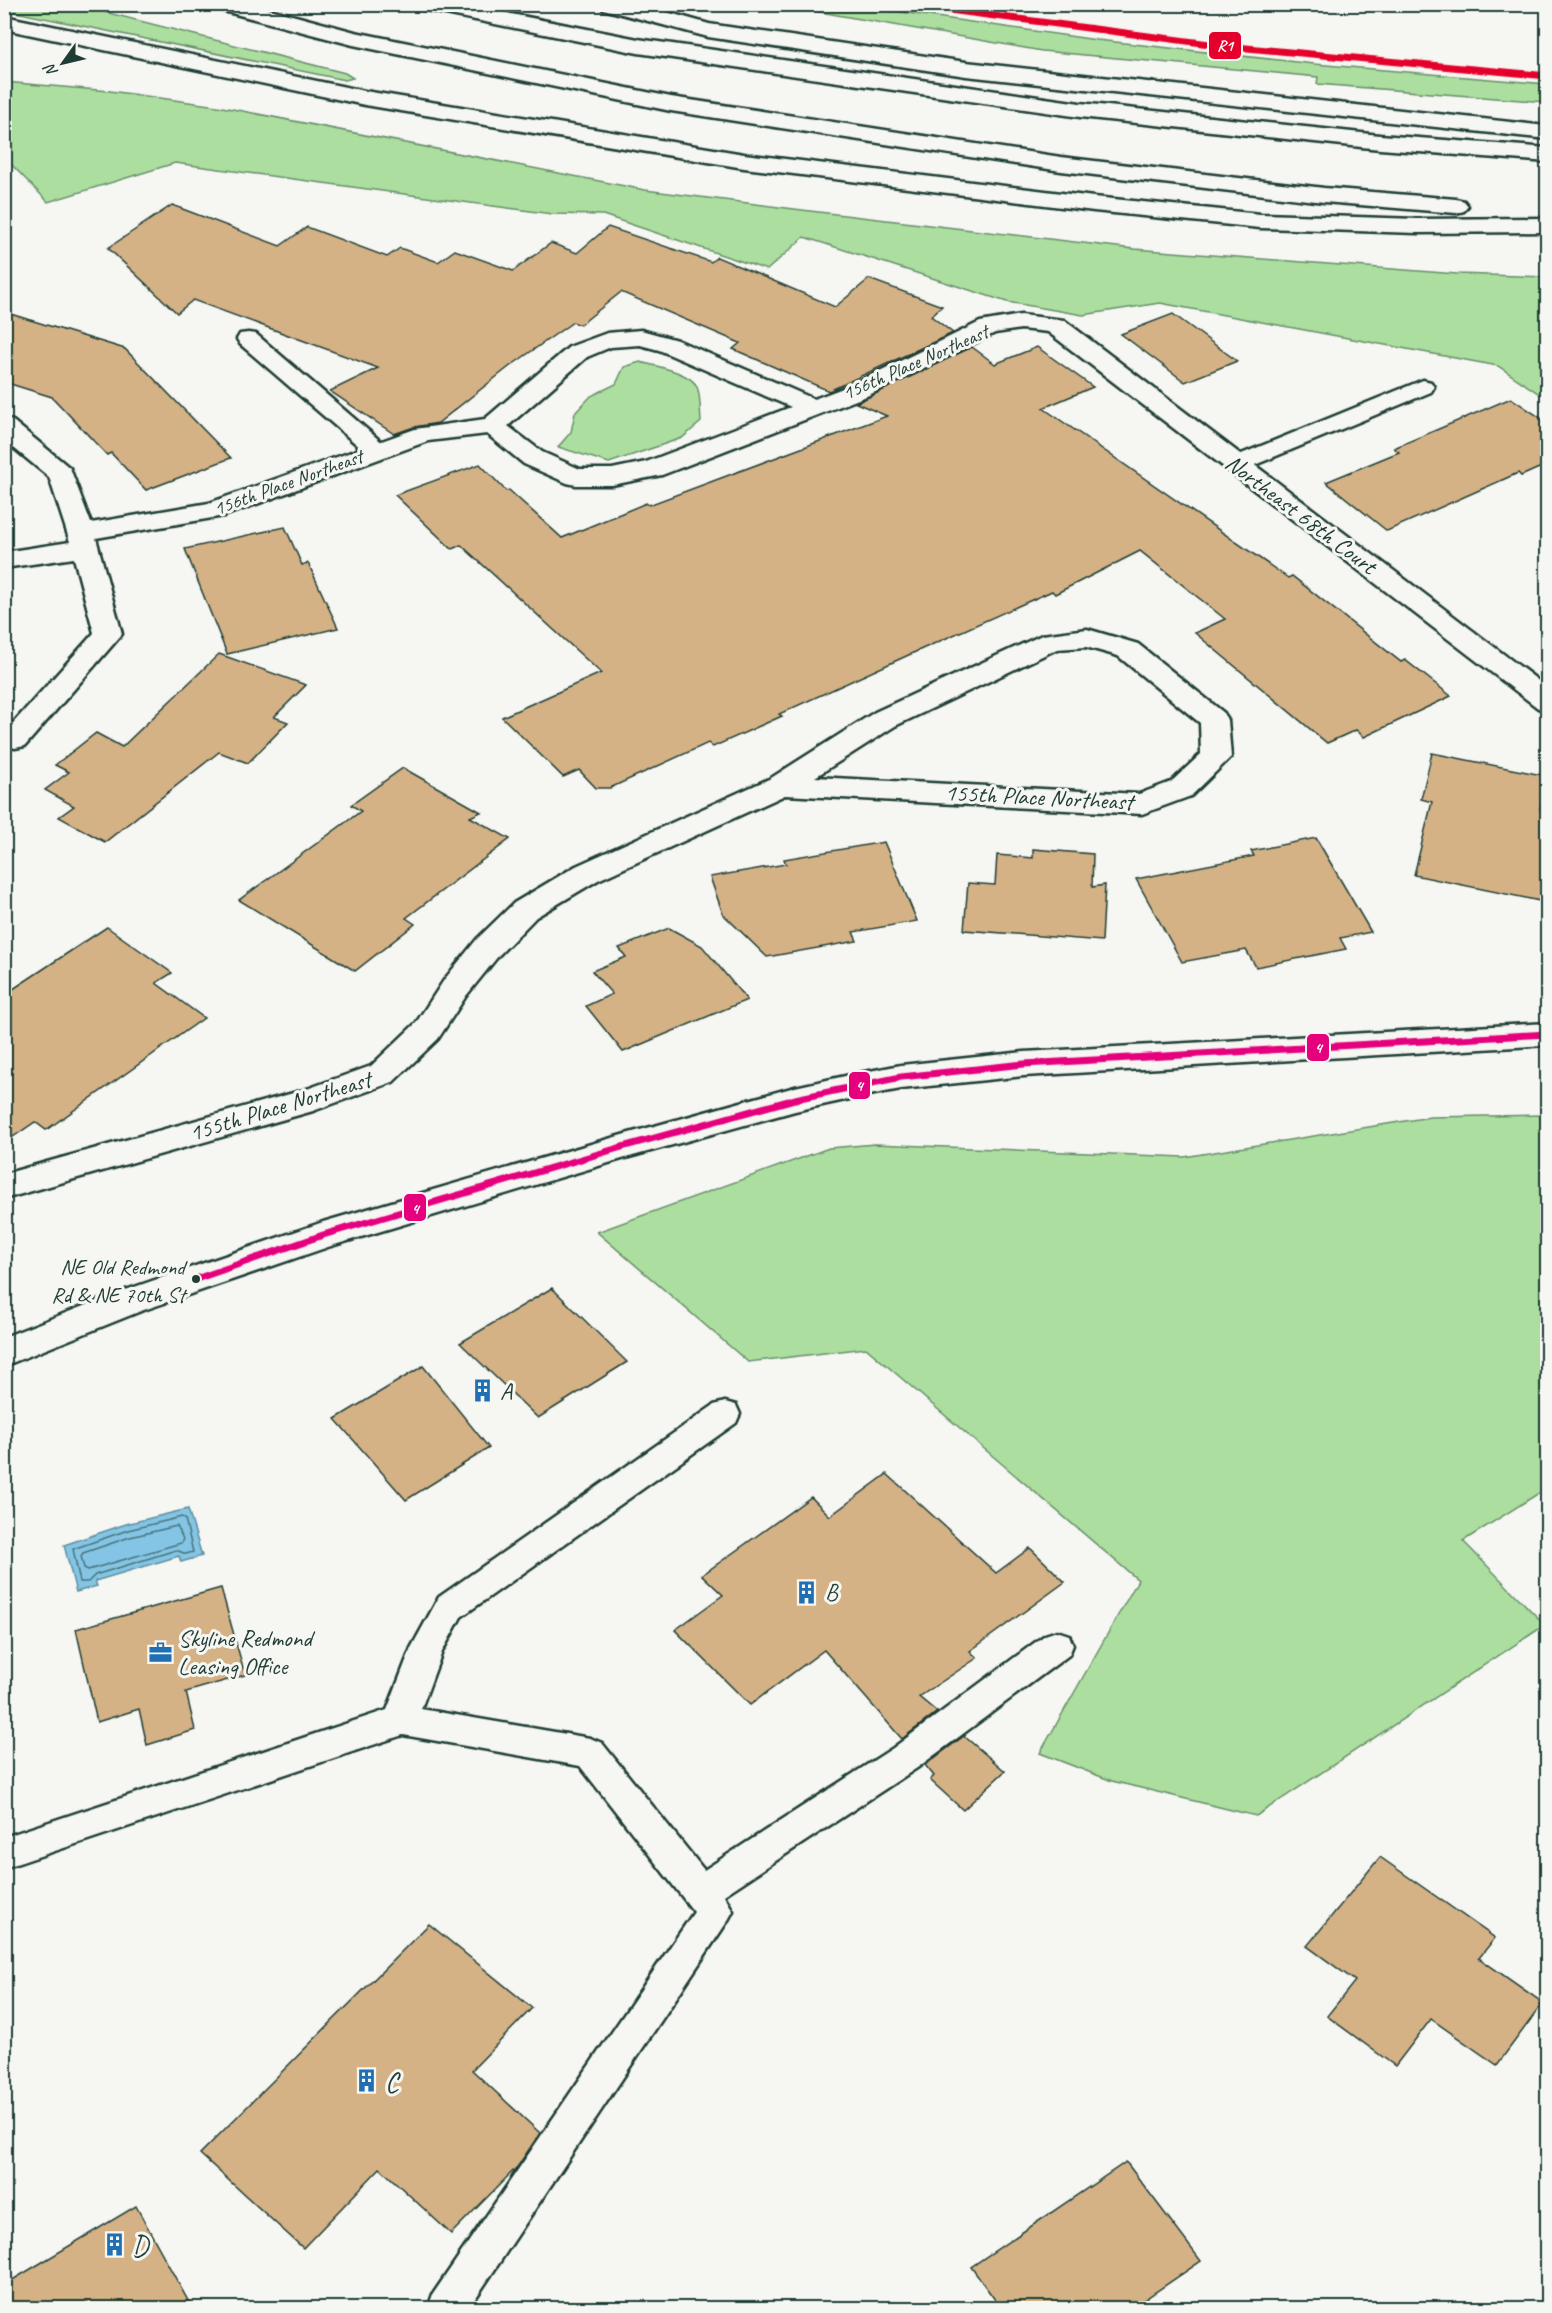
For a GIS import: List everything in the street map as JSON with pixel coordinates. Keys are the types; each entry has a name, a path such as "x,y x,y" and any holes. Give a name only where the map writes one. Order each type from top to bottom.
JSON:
{"main road":[{"path":"224,4 353,38 671,104 1061,164 1324,195 1548,213"},
{"path":"426,4 638,46 1080,110 1380,142 1548,155"},
{"path":"611,4 708,30 966,69 1548,133"},
{"path":"4,22 365,98 744,161 1094,204 1260,221 1417,226 1548,225"},
{"name":"156th Place Northeast","path":"492,426 533,458 554,468 576,477 612,477 653,469 860,390 989,327 1021,322 1055,325"},
{"name":"Northeast 68th Court","path":"1055,325 1548,702"},
{"name":"156th Place Northeast","path":"4,560 215,510 424,434 492,426 578,352 607,340 641,337 668,345 812,407"},
{"path":"4,426 61,474 83,540 108,634 15,739"},
{"name":"155th Place Northeast","path":"4,1187 313,1099 382,1074 427,1031 488,947 525,910 587,873 781,785 885,718 1052,641 1087,638 1128,650 1214,720 1216,757 1181,789 1142,804 781,785"},
{"path":"4,1352 129,1302 323,1235 622,1147 795,1099 859,1085 901,1077 1024,1064 1548,1034"}],"lane":[{"path":"248,339 377,450"},
{"path":"1237,464 1423,387"},
{"path":"400,1721 427,1648 450,1607 725,1414"},
{"path":"700,1892 905,1758 1057,1645"},
{"path":"4,1853 400,1721 590,1753 715,1911 447,2308"}],"green space":[{"path":"5,4 77,5 345,73 353,78 345,80 5,10"},
{"path":"780,5 852,5 1097,40 1314,64 1547,84 1547,102 1317,84 1318,77 1042,51"},
{"path":"4,82 110,91 217,106 645,190 810,211 1134,249 1457,274 1547,277 1547,399 1498,366 1160,303 1083,315 1007,302 804,237 767,270 603,215 552,214 175,163 48,202 5,158"},
{"path":"640,362 672,370 688,377 697,387 701,422 682,438 609,463 558,447 571,432 575,413 591,396 616,384 624,367"},
{"path":"1547,1115 1547,1488 1463,1541 1545,1625 1256,1816 1112,1781 1040,1753 1138,1580 866,1348 748,1362 597,1232 829,1148 875,1144 1184,1157 1430,1117"}],"water":[{"path":"188,1509 202,1556 181,1562 179,1556 95,1581 97,1586 76,1592 64,1545 126,1524"}],"building":[{"path":"172,205 280,246 307,227 387,257 400,248 438,262 455,250 513,271 551,243 577,253 608,227 711,262 717,257 835,307 869,279 942,306 931,316 953,333 829,391 733,349 740,343 621,292 580,325 573,322 509,367 438,423 414,427 394,434 330,391 378,368 193,300 177,313 108,248"},
{"path":"4,312 125,349 231,458 146,490 111,453 107,455 52,397 4,382"},
{"path":"1173,314 1237,361 1185,382 1121,334"},
{"path":"972,347 995,364 1037,347 1093,387 1043,408 1288,578 1292,576 1401,662 1405,660 1451,696 1364,737 1356,730 1327,743 1195,633 1225,619 1140,551 1055,594 1052,591 913,653 713,747 708,743 610,788 596,788 579,770 563,777 502,717 601,673 461,545 452,549 395,495 480,464 506,491 509,490 562,538 646,503 649,505 887,416 856,403"},
{"path":"1511,398 1548,423 1548,464 1521,476 1518,473 1387,531 1326,482 1399,452 1394,448"},
{"path":"285,527 302,565 308,563 338,628 227,654 185,549"},
{"path":"219,654 306,685 274,717 288,722 248,763 219,752 105,842 59,817 74,806 45,790 69,772 55,765 96,733 122,747"},
{"path":"1432,753 1547,776 1540,809 1548,811 1548,865 1540,901 1414,875 1432,802 1421,799"},
{"path":"403,768 481,812 470,817 510,839 406,918 415,924 355,971 239,900 361,811 351,805"},
{"path":"1316,838 1371,932 1340,938 1346,949 1256,967 1246,950 1182,962 1136,879 1254,856 1251,851"},
{"path":"884,842 917,921 853,932 857,941 767,957 723,914 710,877 786,864 784,859"},
{"path":"1033,849 1093,854 1092,887 1105,885 1102,941 964,930 968,883 995,885 997,855 1033,858"},
{"path":"107,927 172,973 156,983 204,1018 46,1130 35,1122 4,1143 4,995"},
{"path":"669,928 702,946 747,1000 623,1052 586,1006 612,994 592,971 626,957 619,948"},
{"path":"552,1288 627,1362 538,1418 460,1343"},
{"path":"423,1366 489,1448 406,1500 335,1419"},
{"name":"B","path":"887,1474 996,1573 1030,1548 1065,1582 970,1651 977,1658 919,1697 937,1712 902,1739 824,1650 750,1705 675,1630 723,1595 702,1575 811,1497 830,1516"},
{"name":"Skyline Redmond Leasing Office","path":"221,1588 245,1675 186,1692 195,1730 147,1745 139,1709 97,1722 76,1629"},
{"path":"964,1736 1005,1771 963,1810 930,1780 934,1776 925,1765"},
{"path":"1380,1857 1495,1938 1479,1958 1543,2003 1497,2065 1431,2019 1395,2066 1327,2016 1355,1981 1307,1946"},
{"name":"C","path":"429,1924 532,2008 472,2070 540,2133 518,2166 451,2234 380,2168 303,2248 200,2154"},
{"path":"1126,2162 1201,2261 1132,2308 1001,2308 971,2267"},
{"name":"D","path":"136,2206 192,2308 4,2308 4,2285"}],"transit line":[{"name":"R1","path":"903,4 1225,46 1548,76"},
{"name":"4","path":"196,1279 323,1235 622,1147 795,1099 901,1077 1024,1064 1548,1034"}],"place":[{"name":"NE Old Redmond Rd & NE 70th St","path":"196,1279"},
{"name":"A","path":"482,1391"},
{"name":"B","path":"807,1592"},
{"name":"Skyline Redmond Leasing Office","path":"160,1652"},
{"name":"C","path":"367,2081"},
{"name":"D","path":"114,2245"}]}
